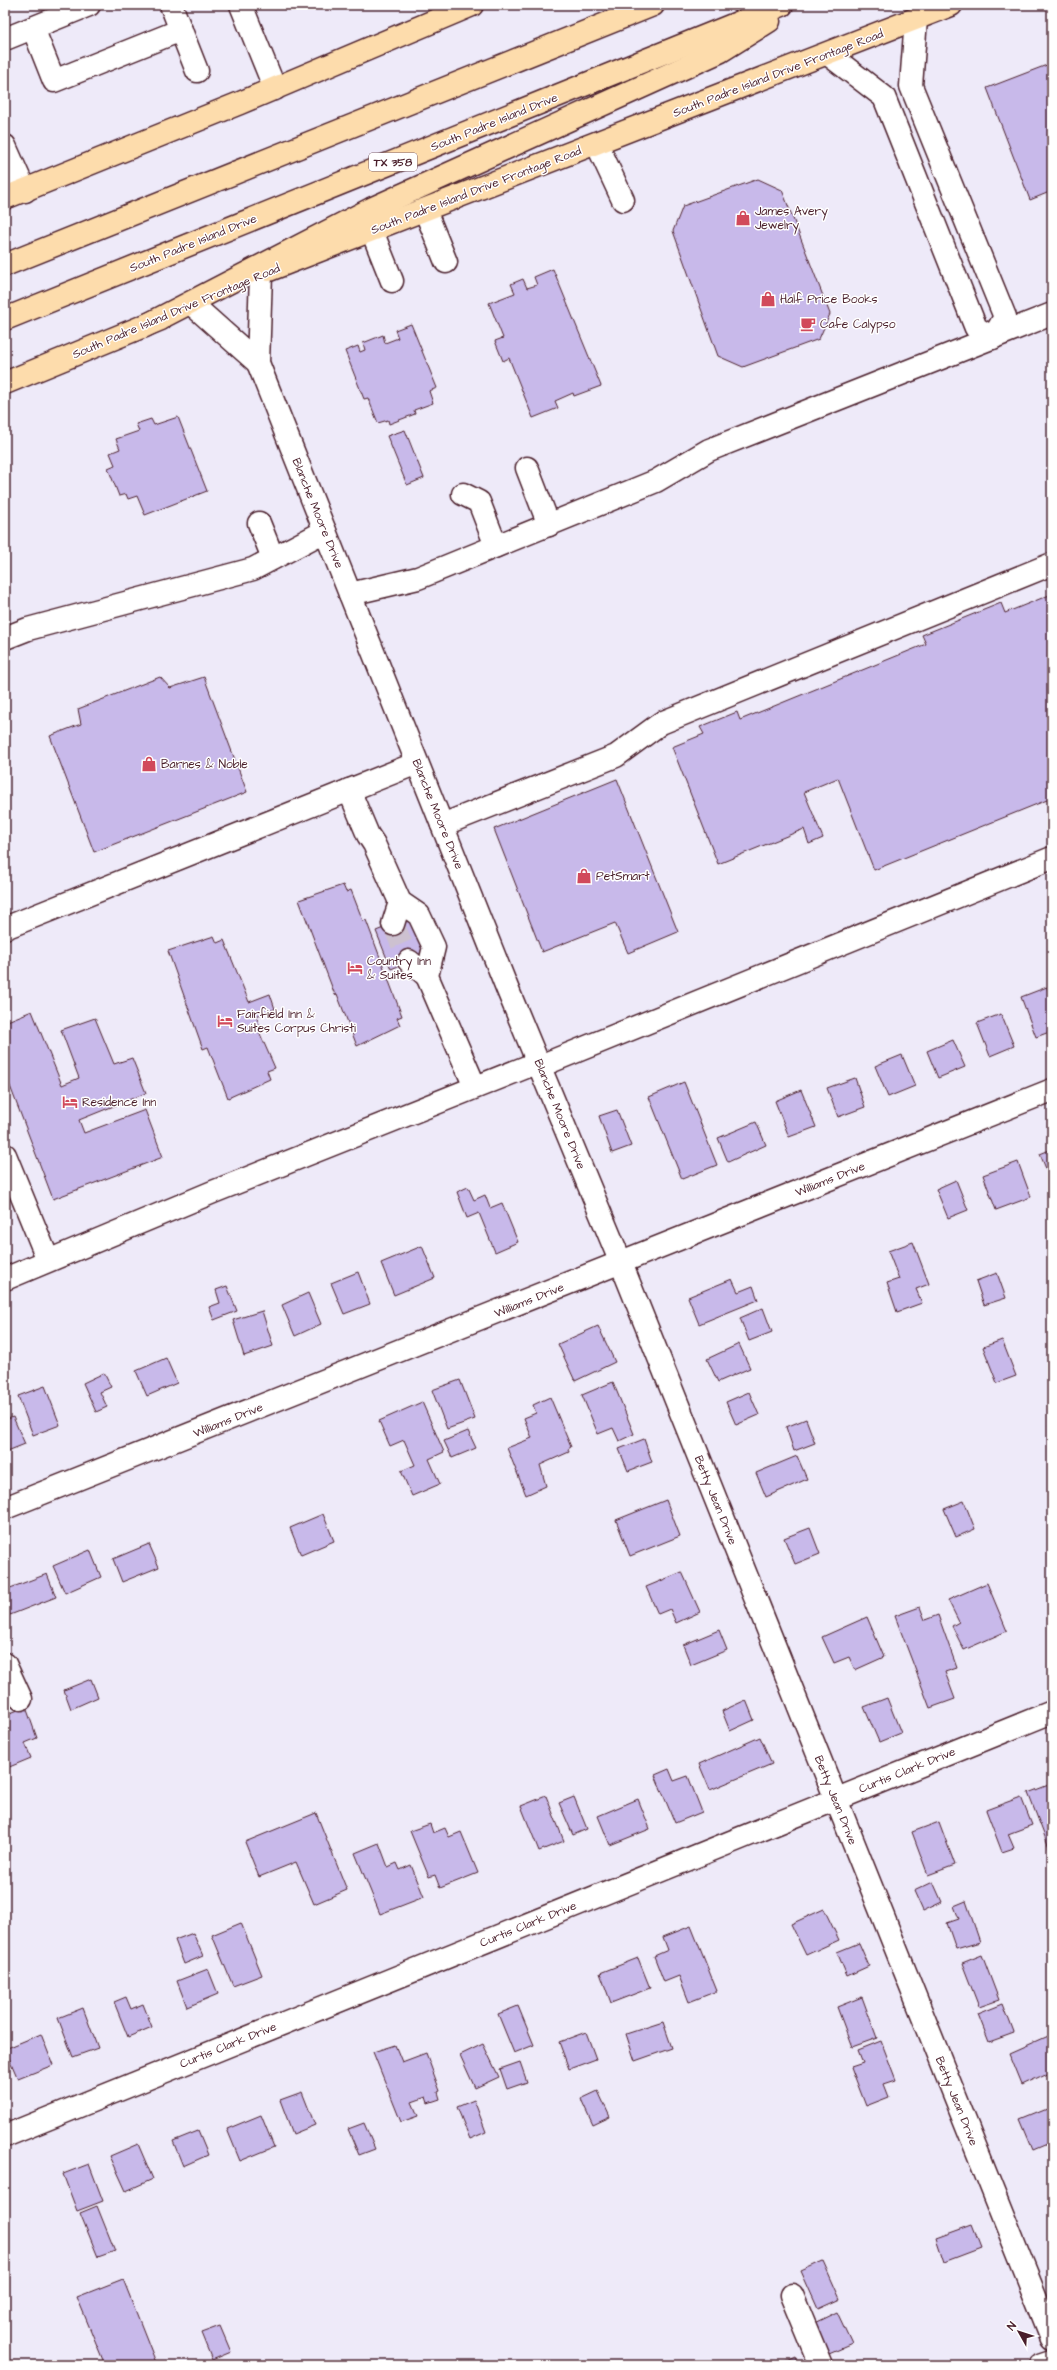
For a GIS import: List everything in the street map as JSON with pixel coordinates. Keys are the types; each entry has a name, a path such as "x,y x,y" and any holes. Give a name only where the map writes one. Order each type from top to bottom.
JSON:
{"main road":[{"path":"5,265 654,5"},
{"name":"South Padre Island Drive","path":"5,319 782,5"},
{"path":"143,326 371,209 721,51 795,5"},
{"name":"South Padre Island Drive Frontage Road","path":"5,383 194,306 261,274 951,5"},
{"path":"15,195 275,89 462,7"}],"street":[{"path":"5,39 89,5"},
{"path":"171,5 197,71"},
{"path":"241,5 275,89"},
{"path":"916,19 911,86 1004,317 993,338"},
{"path":"33,28 54,82 181,30"},
{"path":"828,54 884,96 976,328 993,338"},
{"path":"597,144 623,200"},
{"path":"5,146 15,195"},
{"path":"425,210 446,262"},
{"path":"372,231 392,281"},
{"name":"Blanche Moore Drive","path":"261,274 258,363 442,825 621,1263"},
{"name":"Blanche Moore Drive","path":"194,306 258,363"},
{"path":"350,594 418,578 656,481 709,450 1052,314"},
{"path":"527,468 549,524"},
{"path":"463,494 479,502 496,546"},
{"path":"259,523 273,558"},
{"path":"5,638 28,629 253,569 325,531"},
{"path":"442,825 616,756 661,723 1052,564"},
{"path":"5,928 417,763"},
{"path":"349,790 368,835 374,844 400,902 419,915 434,947 427,976"},
{"path":"5,1279 48,1260 475,1087 539,1064 1052,858"},
{"path":"393,924 400,902"},
{"path":"409,961 427,976 475,1087"},
{"name":"Williams Drive","path":"5,1508 1052,1090"},
{"path":"5,1156 48,1260"},
{"name":"Betty Jean Drive","path":"621,1263 1052,2338"},
{"path":"5,1664 21,1699"},
{"name":"Curtis Clark Drive","path":"5,2136 1052,1712"},
{"path":"792,2295 822,2365"},
{"path":"1040,2365 1052,2360"}],"building":[{"path":"1052,63 1052,191 1030,200 987,88"},
{"path":"758,179 782,190 830,314 819,339 743,367 718,356 673,231 683,206"},
{"path":"553,269 601,386 574,396 573,393 555,401 558,408 533,418 509,358 503,361 495,341 503,338 489,303 515,293 511,284 523,279 527,288 537,285 534,277"},
{"path":"411,324 437,388 429,391 433,403 414,410 415,414 389,424 388,420 378,423 368,398 364,399 345,351 358,346 360,352 365,350 363,343 383,335 385,343 398,338 395,330"},
{"path":"178,417 207,491 145,515 137,496 128,499 126,494 119,496 108,468 115,465 110,453 120,449 116,439 139,431 136,424 151,419 154,425"},
{"path":"405,430 424,478 407,485 387,436"},
{"path":"1052,594 1052,798 874,870 838,778 804,792 823,838 809,844 804,829 718,864 672,747 704,734 700,727 737,712 740,720 926,644 922,635 1001,603 1005,613"},
{"name":"Barnes & Noble","path":"160,677 170,688 204,677 247,792 94,852 50,736 81,724 78,709"},
{"name":"PetSmart","path":"617,779 678,932 628,953 615,923 542,952 494,829"},
{"name":"Country Inn & Suites","path":"343,885 346,892 351,890 363,921 366,920 402,1016 397,1018 400,1025 357,1046 337,994 335,995 299,900"},
{"path":"411,917 426,955 391,969 376,931"},
{"name":"Fairfield Inn & Suites Corpus Christi","path":"214,936 217,943 224,940 249,1002 270,994 275,1009 256,1016 260,1026 257,1027 275,1068 267,1071 270,1079 228,1098 208,1047 203,1049 168,951"},
{"path":"1047,987 1052,1001 1052,1031 1036,1037 1021,997"},
{"name":"Residence Inn","path":"32,1011 62,1085 79,1078 61,1030 95,1018 114,1064 132,1058 146,1093 79,1120 84,1133 145,1110 163,1157 53,1199 5,1073 5,1022"},
{"path":"1001,1014 1014,1046 990,1056 977,1023"},
{"path":"953,1040 965,1067 938,1078 927,1051"},
{"path":"902,1055 915,1086 888,1097 875,1066"},
{"path":"855,1078 865,1107 838,1117 827,1088"},
{"path":"684,1082 717,1165 682,1179 649,1097"},
{"path":"801,1090 816,1127 789,1137 775,1101"},
{"path":"617,1110 631,1146 612,1153 599,1116"},
{"path":"756,1122 766,1145 728,1162 718,1138"},
{"path":"1052,1149 1052,1174 1049,1176 1040,1154"},
{"path":"1018,1162 1031,1197 996,1210 983,1175"},
{"path":"956,1180 968,1210 948,1218 936,1189"},
{"path":"468,1187 474,1200 485,1195 490,1208 502,1203 518,1242 495,1252 479,1213 467,1218 457,1192"},
{"path":"913,1242 929,1284 916,1289 922,1303 897,1312 887,1283 899,1279 888,1251"},
{"path":"422,1246 435,1278 394,1295 381,1263"},
{"path":"358,1272 370,1304 344,1314 331,1283"},
{"path":"997,1273 1006,1298 984,1305 976,1281"},
{"path":"732,1279 738,1292 753,1286 758,1300 699,1324 688,1297"},
{"path":"227,1286 237,1311 214,1320 209,1307 220,1303 216,1290"},
{"path":"308,1293 321,1324 295,1336 282,1305"},
{"path":"763,1308 772,1332 749,1341 740,1318"},
{"path":"262,1311 273,1346 244,1356 233,1320"},
{"path":"598,1326 615,1362 575,1381 558,1344"},
{"path":"1002,1340 1016,1376 997,1383 983,1347"},
{"path":"739,1344 750,1368 718,1382 707,1359"},
{"path":"166,1358 177,1383 147,1396 136,1371"},
{"path":"104,1373 111,1387 100,1392 107,1407 96,1412 83,1383"},
{"path":"460,1380 475,1419 447,1429 432,1390"},
{"path":"613,1382 634,1434 619,1441 613,1428 598,1434 582,1395"},
{"path":"45,1386 60,1425 33,1435 18,1396"},
{"path":"749,1392 759,1415 736,1425 726,1402"},
{"path":"550,1397 571,1447 568,1449 569,1452 540,1465 546,1486 526,1495 507,1448 532,1438 524,1418 536,1413 533,1405"},
{"path":"422,1402 444,1452 429,1459 440,1484 412,1496 401,1471 415,1465 404,1440 390,1446 379,1421"},
{"path":"13,1417 25,1444 5,1452 5,1420"},
{"path":"806,1419 815,1443 794,1451 786,1427"},
{"path":"468,1431 476,1448 452,1458 444,1441"},
{"path":"644,1439 652,1462 628,1471 619,1449"},
{"path":"797,1456 807,1479 766,1497 756,1473"},
{"path":"666,1500 680,1536 630,1556 616,1520"},
{"path":"964,1501 975,1529 956,1537 944,1509"},
{"path":"323,1514 334,1541 301,1555 290,1528"},
{"path":"810,1528 820,1554 795,1564 784,1538"},
{"path":"149,1544 159,1567 122,1582 113,1559"},
{"path":"90,1550 101,1577 65,1593 53,1566"},
{"path":"682,1572 700,1612 676,1623 670,1609 658,1614 646,1587"},
{"path":"47,1574 56,1597 10,1615 5,1603 5,1590"},
{"path":"987,1583 1007,1631 964,1650 952,1626 959,1622 948,1600"},
{"path":"920,1607 925,1620 938,1615 957,1668 945,1672 955,1699 930,1708 895,1616"},
{"path":"867,1617 884,1657 855,1670 849,1657 834,1663 822,1637"},
{"path":"719,1630 727,1650 691,1665 683,1645"},
{"path":"91,1679 98,1697 71,1709 64,1690"},
{"path":"887,1698 901,1733 879,1742 864,1707"},
{"path":"746,1700 754,1720 730,1731 722,1711"},
{"path":"26,1707 37,1738 25,1743 31,1758 7,1768 5,1715"},
{"path":"760,1737 772,1764 710,1790 699,1764"},
{"path":"669,1769 674,1781 688,1776 702,1812 675,1823 655,1775"},
{"path":"1051,1784 1052,1849 1050,1850 1028,1793"},
{"path":"546,1796 564,1841 539,1851 521,1806"},
{"path":"574,1797 587,1829 573,1835 559,1803"},
{"path":"1021,1797 1032,1825 1008,1834 1014,1848 1002,1852 986,1810"},
{"path":"638,1799 650,1829 610,1845 598,1816"},
{"path":"316,1813 347,1890 314,1904 296,1862 259,1877 245,1842"},
{"path":"939,1822 955,1865 928,1875 912,1832"},
{"path":"430,1824 433,1833 445,1828 449,1837 461,1832 478,1873 440,1888 435,1875 429,1877 410,1831"},
{"path":"379,1843 388,1867 397,1863 400,1870 411,1865 424,1897 380,1914 355,1853"},
{"path":"933,1882 942,1902 923,1911 914,1891"},
{"path":"966,1901 980,1942 956,1949 947,1923 959,1919 954,1906"},
{"path":"824,1909 839,1940 806,1955 791,1924"},
{"path":"241,1923 262,1975 233,1986 212,1935"},
{"path":"691,1926 717,1991 689,2002 679,1976 664,1982 654,1956 668,1950 663,1937"},
{"path":"193,1933 203,1956 184,1964 175,1940"},
{"path":"859,1943 869,1966 847,1976 837,1952"},
{"path":"982,1955 999,2000 979,2007 962,1963"},
{"path":"638,1958 650,1988 611,2003 600,1973"},
{"path":"208,1969 218,1994 187,2007 177,1981"},
{"path":"126,1997 131,2009 143,2004 152,2027 128,2037 114,2002"},
{"path":"862,1997 877,2038 852,2047 837,2007"},
{"path":"1003,2004 1014,2033 989,2042 978,2014"},
{"path":"518,2006 534,2045 514,2053 498,2014"},
{"path":"83,2008 98,2048 73,2057 58,2018"},
{"path":"663,2022 672,2048 635,2061 626,2034"},
{"path":"586,2032 596,2059 569,2069 559,2042"},
{"path":"41,2034 53,2065 18,2079 5,2049"},
{"path":"1052,2034 1052,2071 1022,2085 1009,2053"},
{"path":"881,2041 896,2080 884,2084 889,2097 866,2106 851,2067 863,2063 858,2050"},
{"path":"483,2044 499,2077 475,2088 460,2055"},
{"path":"395,2045 402,2062 426,2053 440,2091 438,2092 440,2099 428,2103 426,2097 412,2102 418,2116 401,2122 373,2052"},
{"path":"520,2062 527,2082 507,2089 500,2069"},
{"path":"598,2091 610,2117 593,2125 581,2099"},
{"path":"302,2092 315,2125 293,2134 280,2100"},
{"path":"474,2100 486,2132 470,2139 457,2107"},
{"path":"1052,2106 1052,2142 1033,2150 1020,2119"},
{"path":"261,2115 274,2147 240,2161 227,2129"},
{"path":"364,2123 375,2149 359,2155 348,2129"},
{"path":"198,2131 208,2155 183,2166 173,2141"},
{"path":"138,2144 153,2179 126,2191 110,2156"},
{"path":"89,2164 103,2201 77,2211 63,2174"},
{"path":"97,2206 115,2251 98,2257 80,2213"},
{"path":"972,2225 981,2248 944,2262 936,2238"},
{"path":"823,2261 840,2299 818,2309 801,2271"},
{"path":"123,2279 157,2365 105,2365 77,2297"},
{"path":"837,2312 852,2344 822,2357 808,2326"},
{"path":"220,2326 231,2352 212,2360 201,2333"},
{"path":"795,2358 798,2365 780,2365"}],"tunnel":[{"path":"393,924 409,961"}],"place":[{"name":"James Avery Jewelry","path":"743,218"},
{"name":"Half Price Books","path":"768,299"},
{"name":"Cafe Calypso","path":"808,324"},
{"name":"Barnes & Noble","path":"149,764"},
{"name":"PetSmart","path":"584,876"},
{"name":"Country Inn & Suites","path":"355,968"},
{"name":"Fairfield Inn & Suites Corpus Christi","path":"225,1021"},
{"name":"Residence Inn","path":"70,1102"}]}
